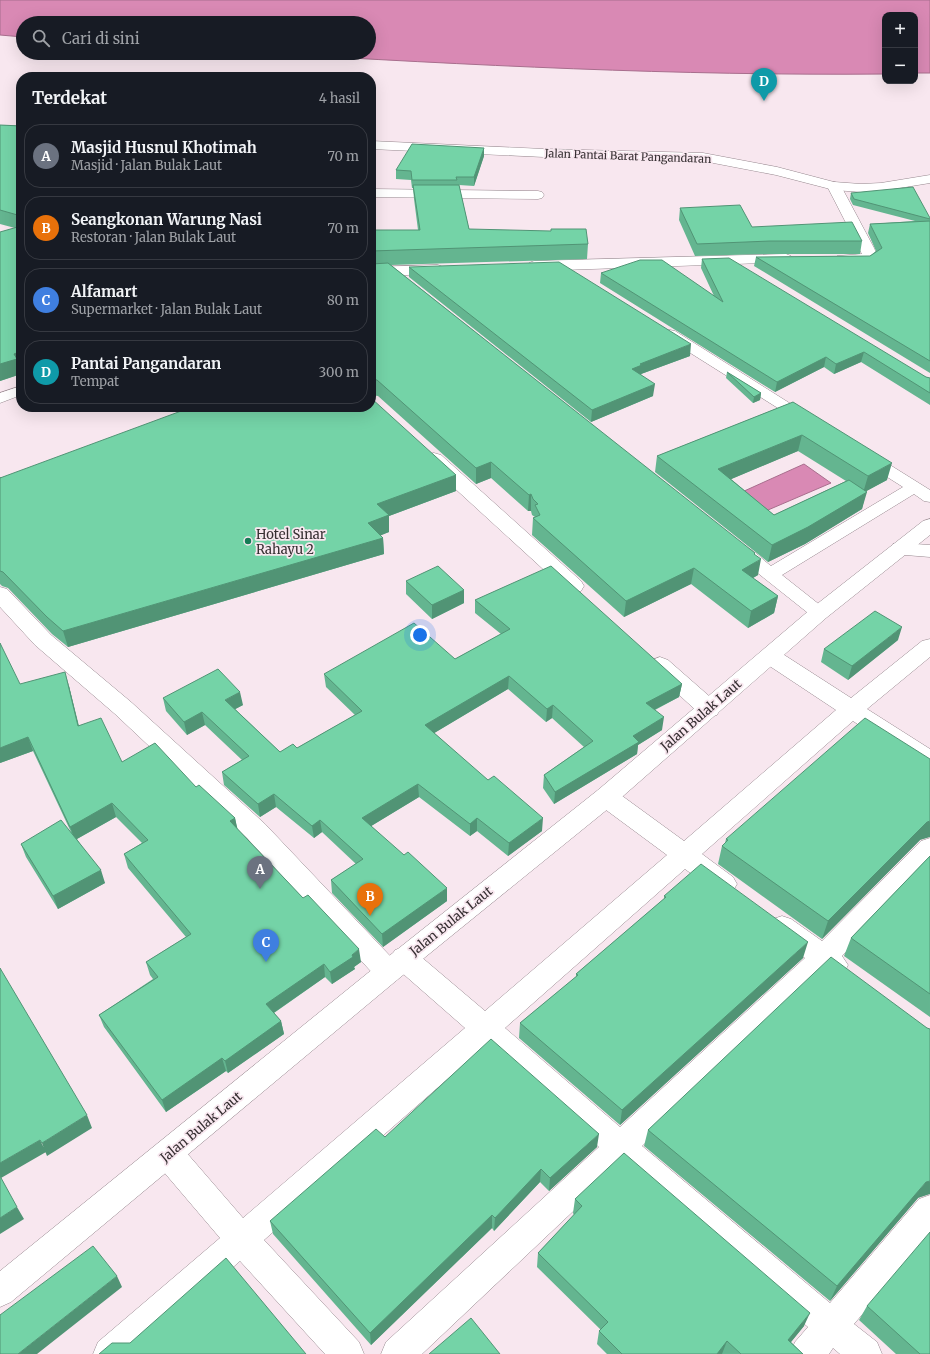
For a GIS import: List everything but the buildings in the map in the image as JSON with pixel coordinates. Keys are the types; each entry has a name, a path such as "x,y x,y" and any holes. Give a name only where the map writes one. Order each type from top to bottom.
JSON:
{"street":[{"name":"Jalan Pantai Barat Pangandaran","path":"376,145 544,153 703,157 770,170 834,186 861,188 881,187 930,180"},
{"path":"829,259 867,259 870,257 867,248 834,186"},
{"path":"522,267 799,259"},
{"path":"731,260 758,277"},
{"path":"376,272 453,269"},
{"path":"423,449 586,598"},
{"name":"Jalan Bulak Laut","path":"0,1291 396,965 606,797 819,613 930,525"},
{"path":"900,549 930,551"},
{"path":"0,594 43,640 129,714 256,831 396,965 484,1028 620,1146 865,1354"},
{"path":"110,1354 242,1241 484,1028 852,709 930,646"},
{"path":"645,651 709,709"},
{"path":"770,656 930,761"},
{"path":"606,797 742,897"},
{"path":"398,1354 824,957 930,848"},
{"path":"767,915 855,980"},
{"path":"168,1154 242,1241 347,1354"},
{"path":"807,1354 930,1210"}],"lane":[{"path":"376,193 538,195"},
{"path":"560,266 580,278"},
{"path":"391,272 410,287"},
{"path":"660,328 820,428"},
{"path":"0,398 16,392"},
{"path":"854,449 930,497"},
{"path":"770,574 914,487"},
{"path":"732,544 819,613"}],"shaded area":[{"path":"0,0 930,0 930,73 918,73 918,12 882,12 882,74 729,73 574,69 376,60 376,16 16,16 16,36 0,35"},
{"path":"804,464 831,483 768,510 742,492"}],"place":[{"name":"Pantai Pangandaran","path":"764,101"},
{"name":"Hotel Sinar Rahayu 2","path":"248,541"},
{"name":"Masjid Husnul Khotimah","path":"260,889"},
{"name":"Seangkonan Warung Nasi","path":"370,916"},
{"name":"Alfamart","path":"266,962"}]}
